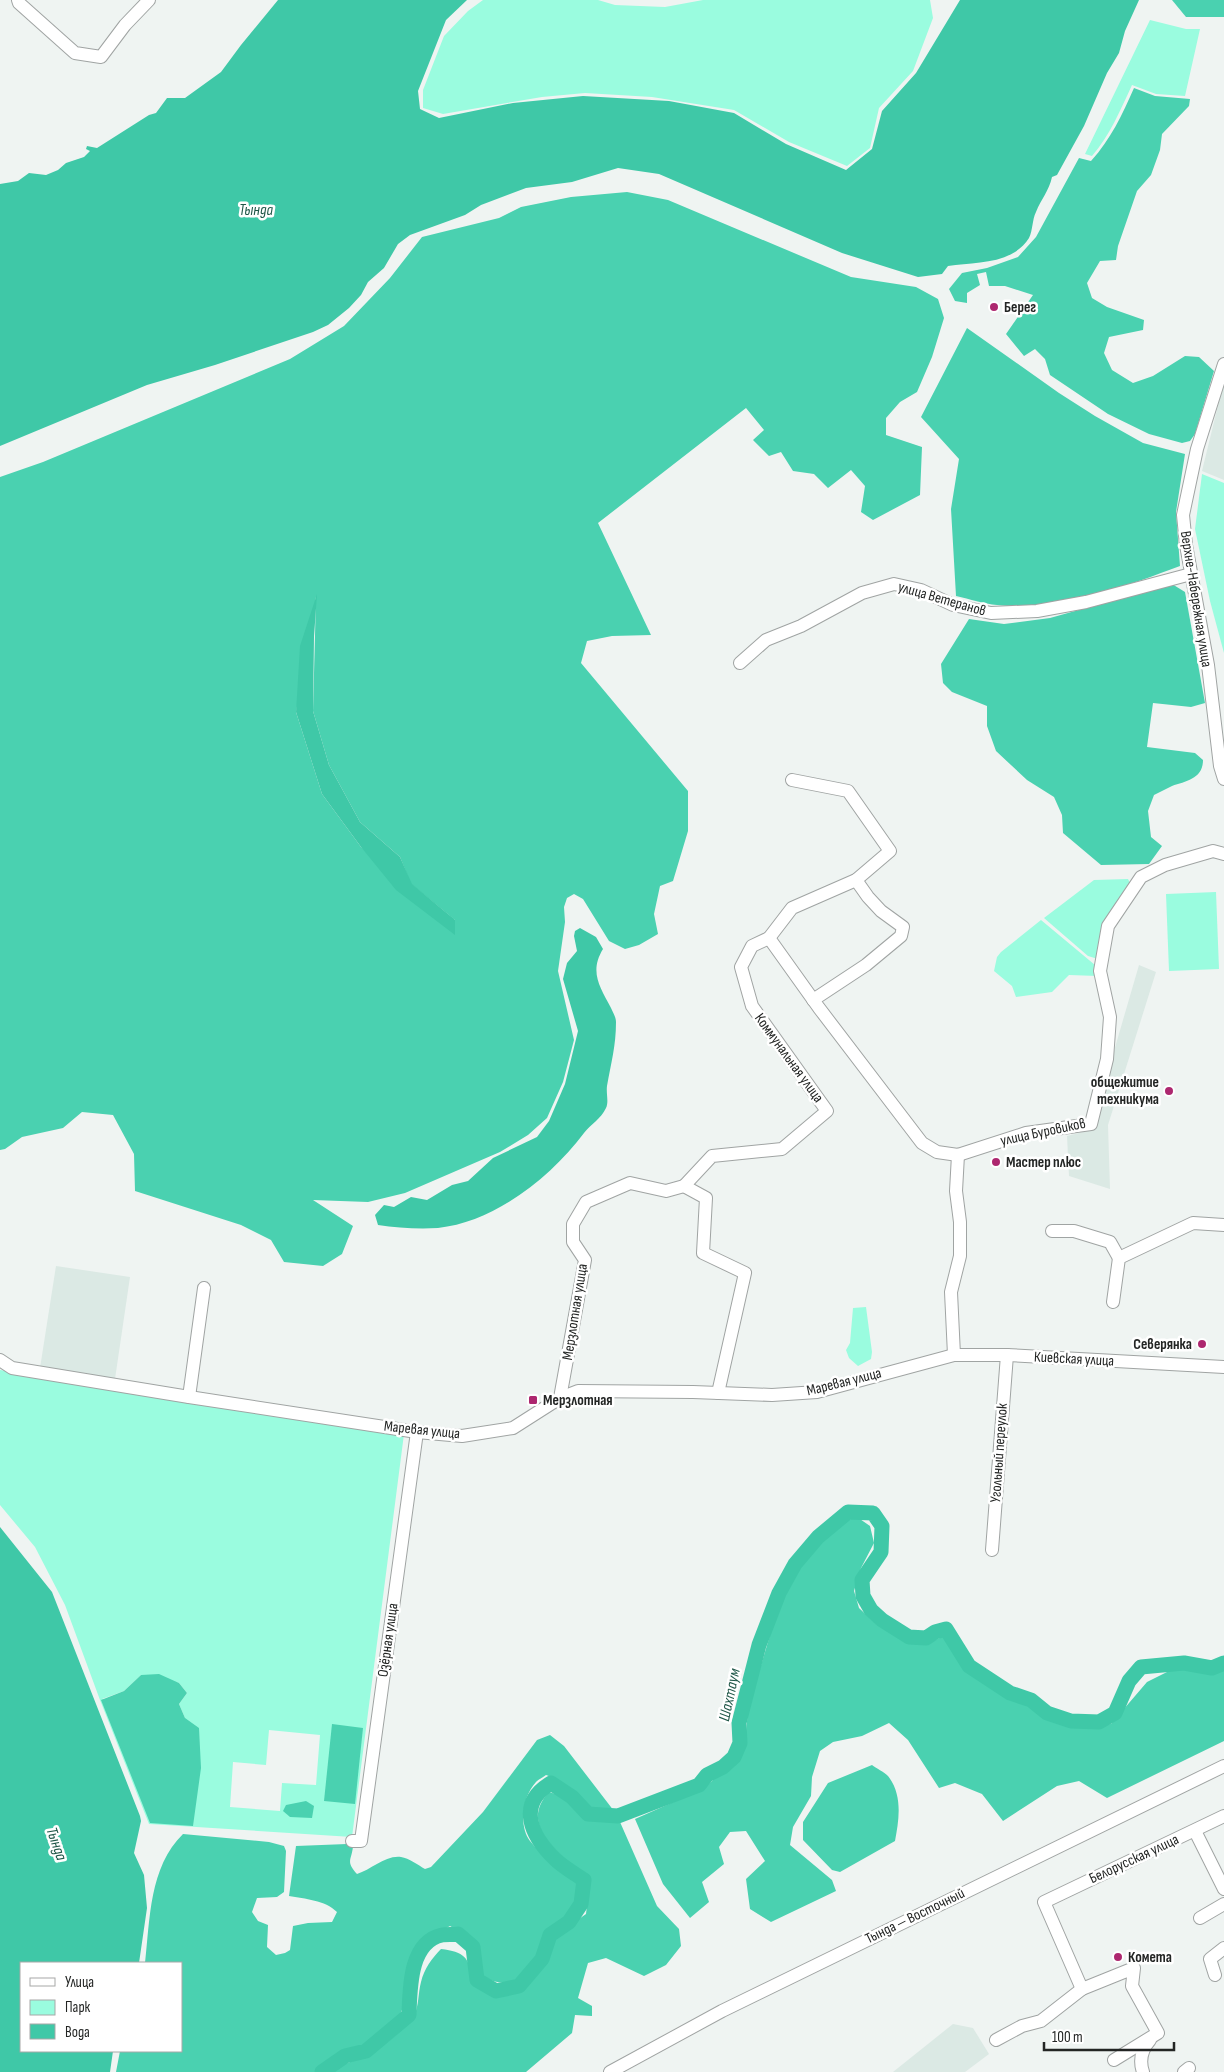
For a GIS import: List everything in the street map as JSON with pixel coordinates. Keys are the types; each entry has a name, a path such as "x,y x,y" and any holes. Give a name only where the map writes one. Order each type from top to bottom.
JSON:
{"street":[{"path":"18,0 19,3 75,53 100,57 125,25 149,0"},
{"name":"Верхне-Набережная улица","path":"1224,364 1197,449 1185,498 1183,515 1186,545 1208,665 1220,766 1224,779"},
{"name":"улица Ветеранов","path":"740,663 766,640 802,626 862,593 894,584 921,590 953,605 991,613 1038,611 1086,602 1191,574"},
{"path":"769,938 792,908 856,880 890,851 848,791 792,780"},
{"name":"улица Буровиков","path":"769,938 813,1000 922,1143 937,1152 958,1155 1026,1133 1091,1124 1107,1059 1110,1017 1100,971 1108,926 1141,877 1165,865 1213,851 1224,854"},
{"path":"813,1000 866,965 902,936 903,927 881,911 856,880"},
{"name":"Коммунальная улица","path":"684,1186 712,1156 782,1149 828,1111 752,1006 741,967 752,946 769,938"},
{"path":"954,1354 951,1292 960,1256 960,1222 956,1192 958,1155"},
{"name":"Мерзлотная улица","path":"560,1398 586,1260 573,1242 573,1224 586,1202 630,1183 666,1191 684,1186"},
{"path":"684,1186 706,1198 703,1253 745,1273 718,1393"},
{"path":"1119,1258 1193,1223 1224,1225"},
{"path":"1052,1231 1074,1231 1110,1242 1119,1258 1113,1302"},
{"path":"189,1397 204,1288"},
{"name":"Киевская улица","path":"954,1354 1007,1355 1224,1367"},
{"name":"Маревая улица","path":"0,1360 12,1368 417,1432 462,1436 513,1428 560,1398 578,1391 772,1395 816,1392 954,1354"},
{"name":"Угольный переулок","path":"992,1550 1007,1355"},
{"name":"Озёрная улица","path":"352,1841 360,1841 417,1432"},
{"name":"Тында — Восточный","path":"610,2072 722,2011 1224,1766"},
{"name":"Белорусская улица","path":"1082,1989 1044,1902 1224,1816"},
{"path":"1195,1831 1224,1889"},
{"path":"1200,1918 1224,1904"},
{"path":"1215,1975 1210,1958 1224,1948"},
{"path":"996,2040 1022,2026 1041,2021 1082,1989 1134,1968 1132,1986 1158,2033"},
{"path":"1114,2060 1158,2033"},
{"path":"1143,2072 1141,2062 1143,2048 1158,2033"}],"shaded area":[{"path":"1172,0 1224,0 1224,17 1186,17"},
{"path":"1134,88 1155,96 1190,99 1189,106 1162,134 1160,150 1151,175 1137,191 1118,246 1116,260 1100,261 1087,283 1092,298 1107,307 1144,320 1143,330 1109,337 1104,353 1112,370 1133,383 1153,376 1185,356 1199,357 1214,371 1195,434 1190,441 1182,443 1149,434 1108,414 1050,375 1045,359 1035,349 1024,356 1006,334 1033,295 1005,286 989,286 986,272 977,274 980,285 967,293 967,303 955,301 949,289 962,273 987,268 1018,257 1036,237 1079,158 1091,161 1104,144"},
{"path":"627,192 668,200 851,277 916,287 938,299 944,318 932,357 917,392 900,402 886,418 886,435 922,447 920,495 873,520 861,512 865,486 851,470 828,488 814,474 793,471 781,452 769,456 753,440 764,430 746,408 598,523 651,635 612,636 587,641 581,663 688,791 688,831 673,881 660,886 654,914 658,934 639,945 625,949 609,941 583,899 574,894 567,898 564,907 565,922 558,971 574,1040 563,1082 547,1118 528,1135 500,1152 405,1193 368,1202 313,1200 353,1226 342,1254 323,1266 284,1262 271,1240 241,1225 135,1191 134,1154 113,1115 82,1112 63,1128 22,1137 5,1149 0,1150 0,477 43,462 290,359 344,326 390,278 422,237 499,218 521,207 571,197","holes":["316,597 313,711 329,765 360,822 400,857 411,884 455,920 361,847 322,794 296,712"]},
{"path":"967,328 1095,416 1143,443 1185,454 1176,512 1180,566 1114,589 1067,601 1020,606 997,605 956,596 951,509 959,459 921,417"},
{"path":"1224,381 1224,480 1202,471"},
{"path":"1172,584 1185,592 1205,703 1191,707 1153,703 1147,747 1195,753 1203,760 1202,766 1193,778 1154,795 1148,811 1151,837 1162,846 1149,864 1101,865 1063,833 1062,815 1054,797 1027,780 996,751 987,726 987,706 952,692 943,683 941,664 969,619 1004,624 1050,618"},
{"path":"1139,965 1156,972 1108,1125 1110,1189 1069,1176 1067,1136 1091,1130"},
{"path":"56,1266 130,1277 115,1379 40,1368"},
{"path":"857,1517 870,1526 874,1543 861,1568 854,1591 859,1608 876,1624 905,1641 929,1643 944,1636 970,1674 1010,1700 1028,1705 1050,1720 1082,1726 1111,1724 1147,1682 1169,1671 1188,1668 1207,1674 1224,1670 1224,1741 1107,1798 1079,1781 1057,1786 1003,1821 982,1794 955,1783 939,1788 908,1740 889,1723 862,1736 833,1742 820,1751 812,1777 811,1796 793,1827 790,1845 832,1880 836,1891 771,1922 750,1909 746,1879 765,1861 746,1831 730,1832 719,1847 724,1864 702,1882 709,1902 690,1918 663,1884 635,1819 703,1789 738,1758 745,1742 748,1711 758,1675 775,1619 793,1576 821,1541 845,1521"},
{"path":"159,1674 179,1683 187,1693 179,1704 185,1718 199,1728 201,1768 193,1826 150,1823 101,1700 124,1691 141,1675"},
{"path":"332,1724 363,1728 355,1804 324,1801"},
{"path":"550,1735 564,1746 614,1811 587,1808 571,1790 557,1779 546,1775 537,1781 532,1788 525,1803 523,1819 526,1834 540,1851 575,1878 577,1899 572,1914 551,1929 545,1938 536,1962 514,1983 494,1981 485,1977 479,1968 478,1948 469,1938 450,1926 421,1942 413,1951 407,1998 399,2017 366,2047 347,2052 326,2064 317,2072 116,2072 120,2052 182,2052 182,1962 145,1962 150,1912 157,1878 163,1862 183,1834 269,1842 284,1846 286,1851 284,1892 277,1897 257,1898 252,1912 258,1921 268,1925 267,1947 276,1955 285,1953 290,1950 293,1926 332,1922 337,1912 321,1902 289,1896 296,1846 347,1844 353,1846 350,1863 357,1874 384,1860 395,1857 407,1859 425,1869 431,1867 483,1812 537,1740"},
{"path":"872,1765 888,1776 896,1791 899,1808 895,1841 840,1872 832,1870 803,1840 803,1822 828,1783"},
{"path":"549,1792 568,1798 588,1819 620,1822 657,1906 679,1929 681,1946 666,1965 644,1976 606,1958 588,1963 578,1998 592,2006 592,2016 575,2015 572,2033 526,2072 330,2072 371,2054 406,2026 414,2016 417,2008 422,1977 441,1949 463,1956 468,1962 473,1980 479,1986 489,1991 506,1993 522,1987 528,1982 545,1962 559,1935 586,1914 589,1891 587,1879 555,1850 542,1832 539,1823 538,1813 541,1803"},
{"path":"306,1801 314,1806 312,1818 290,1817 283,1811 286,1805"},
{"path":"953,2024 973,2028 989,2054 965,2072 893,2072"}],"green space":[{"path":"483,0 598,0 615,5 665,7 703,0 930,0 933,18 913,71 879,108 870,148 847,166 789,142 734,110 652,97 585,93 542,97 443,114 423,108 423,90 444,36 468,11"},
{"path":"1150,20 1186,29 1200,29 1185,96 1156,94 1132,85 1104,140 1092,156 1085,154"},
{"path":"1202,474 1224,483 1224,653 1210,601 1195,529"},
{"path":"1128,879 1131,885 1098,959 1088,956 1044,918 1094,880"},
{"path":"1216,892 1219,969 1169,971 1166,894"},
{"path":"1041,920 1095,965 1098,976 1069,975 1052,992 1016,997 1012,986 994,971 997,957"},
{"path":"866,1307 872,1352 871,1359 858,1366 849,1358 846,1350 850,1343 853,1308"},
{"path":"0,1370 404,1434 352,1837 149,1824 65,1605 35,1547 0,1505","holes":["141,1675 179,1683 187,1693 179,1704 185,1718 102,1699 124,1691","269,1730 320,1735 316,1785 282,1783 280,1811 230,1807 233,1762 266,1765"]}],"water":[{"name":"Тында","path":"278,0 467,0 446,20 418,91 420,109 439,118 513,103 583,96 669,101 734,113 786,144 846,170 872,149 882,111 916,73 960,0 1139,0 1125,31 1119,53 1107,73 1084,126 1057,175 1052,177 1049,187 1038,207 1029,238 1022,247 1003,258 981,263 948,266 942,274 918,277 842,253 659,174 618,168 572,182 526,188 481,205 465,215 410,235 398,244 384,268 368,282 361,295 349,308 328,325 313,332 215,365 147,385 0,446 0,184 18,181 29,173 46,175 58,170 66,163 84,157 90,151 86,149 87,146 97,148 149,115 156,113 167,98 185,98 221,72"},
{"path":"317,594 314,637 313,711 329,765 360,822 400,857 412,884 455,920 455,935 396,890 322,794 296,712 300,646"},
{"path":"580,928 596,937 603,949 596,972 600,986 616,1020 614,1047 607,1086 607,1103 604,1112 555,1166 520,1195 501,1207 459,1224 438,1228 378,1225 375,1215 384,1205 394,1207 411,1197 427,1200 452,1185 468,1181 493,1158 537,1137 549,1121 565,1084 578,1031 563,979 567,963 577,951 574,936 575,931"},
{"name":"Тында","path":"0,1527 52,1592 140,1816 141,1821 134,1853 144,1875 147,1908 139,1962 20,1962 20,2052 113,2052 110,2072 0,2072"}],"waterway":[{"name":"Шахтаум","path":"322,2072 345,2056 366,2051 409,2015 411,1981 417,1957 431,1939 442,1935 458,1934 473,1947 477,1980 496,1991 519,1986 542,1959 550,1935 569,1922 581,1904 584,1880 558,1862 539,1840 531,1820 533,1800 540,1791 551,1783 572,1797 588,1814 618,1816 699,1785 707,1775 723,1767 734,1757 740,1743 739,1723 759,1645 779,1593 795,1564 818,1537 848,1512 873,1513 882,1526 881,1552 862,1580 863,1596 871,1610 882,1620 909,1637 926,1638 935,1632 946,1629 969,1666 1010,1693 1031,1700 1047,1713 1071,1721 1099,1722 1115,1713 1129,1681 1141,1667 1184,1663 1212,1668 1224,1663"}],"place":[{"name":"Берег","path":"994,307"},
{"name":"общежитие техникума","path":"1169,1091"},
{"name":"Мастер плюс","path":"996,1162"},
{"name":"Северянка","path":"1202,1344"},
{"name":"Мерзлотная","path":"533,1400"},
{"name":"Комета","path":"1118,1957"}]}
